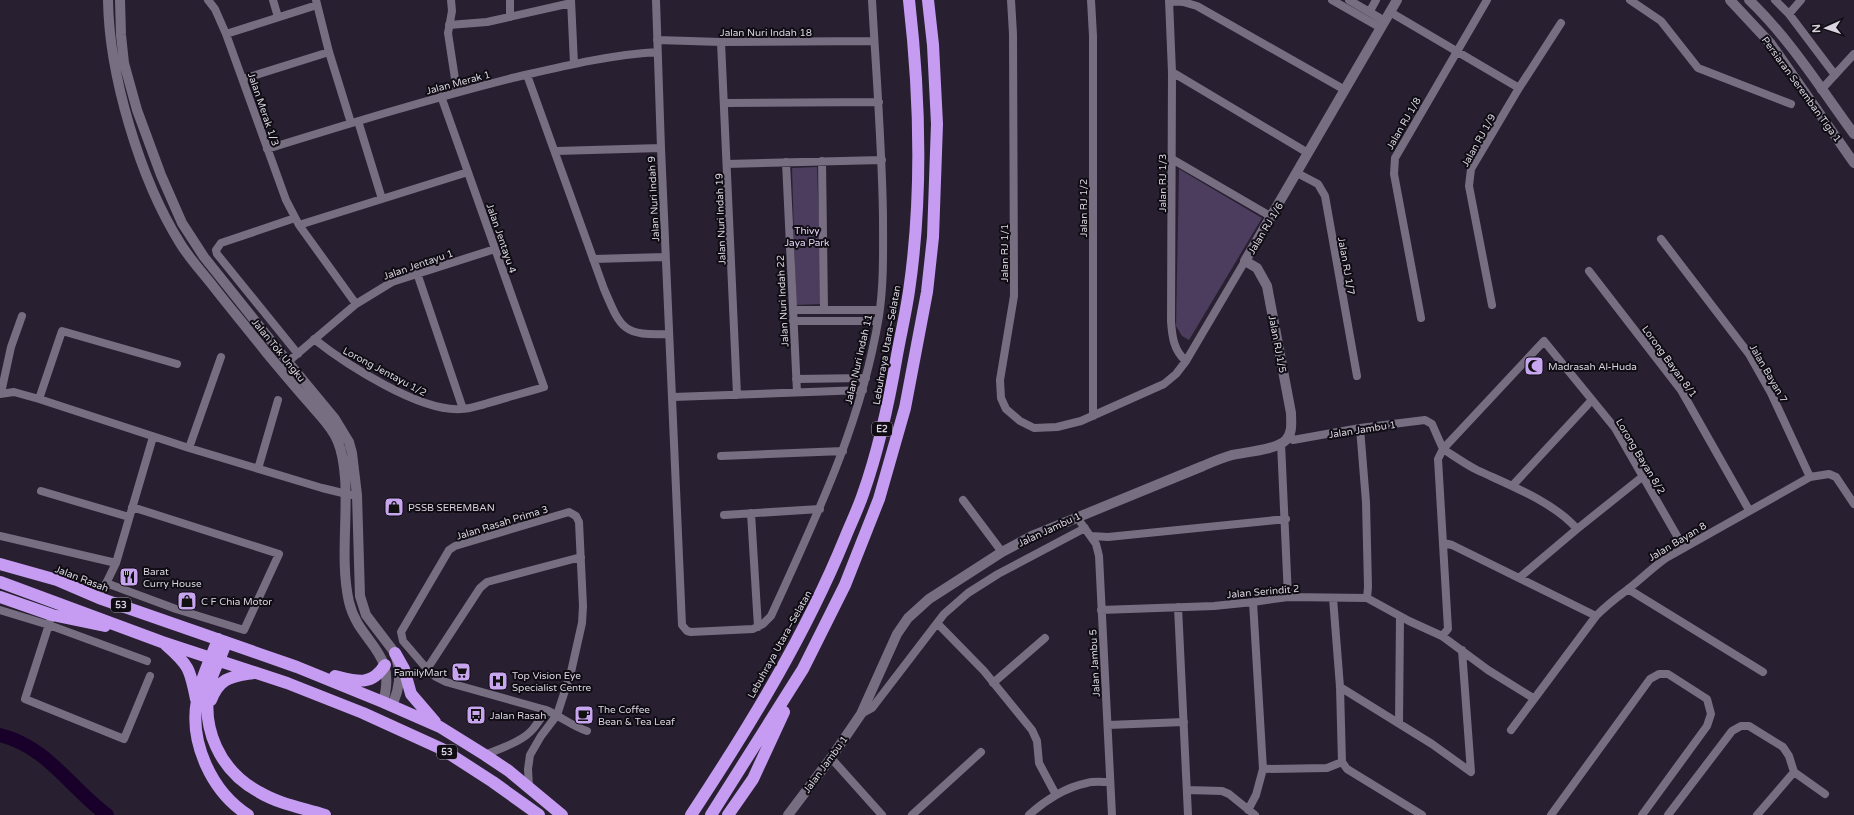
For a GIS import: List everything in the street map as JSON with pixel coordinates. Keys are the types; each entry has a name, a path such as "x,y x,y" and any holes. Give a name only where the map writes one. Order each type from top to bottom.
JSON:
{"highway":[{"name":"Lebuhraya Utara–Selatan","path":"691,815 728,758 787,659 829,578 863,494 888,406 909,289 918,174 918,123 913,38 909,0"},
{"name":"E2","path":"711,815 803,669 845,584 879,499 905,408 927,292 933,237 937,124 933,45 928,0"},
{"name":"Jalan Rasah","path":"0,564 57,580 99,598 296,667 440,727 485,755 529,787 562,815"},
{"name":"53","path":"0,582 162,642 287,683 398,728 442,749 539,815"},
{"path":"0,597 50,620 82,622 132,630"},
{"path":"222,640 210,683 206,710 210,734 215,746 236,776 248,786 277,801 325,815"},
{"path":"162,642 184,661 192,680 196,702 198,743 204,761 218,786 234,806 248,815"},
{"path":"395,653 404,669 411,694 420,707 440,727"},
{"path":"196,702 199,689 216,659"},
{"path":"296,667 354,680 362,680 374,678 385,665"},
{"path":"728,815 753,779 803,669"},
{"path":"206,710 214,691 221,683 230,677 256,673"},
{"path":"363,713 387,706 398,728"},
{"path":"681,815 728,758"}],"main road":[{"name":"Jalan Tok Ungku","path":"108,0 108,16 115,70 128,120 145,171 168,223 193,261 284,366 344,430 352,454 357,495 360,596 366,615 395,653 399,669 397,692 387,706"},
{"name":"Jalan Tok Ungku","path":"120,0 121,35 126,70 137,110 161,175 182,223 204,257 332,430 338,442 343,457 346,494 345,584 350,605 357,622 377,649 385,665 387,674 387,706"},
{"name":"Jalan RJ 1/6","path":"1245,261 1397,0"},
{"name":"Persiaran Seremban Tiga 1","path":"1730,0 1771,44 1854,162"},
{"name":"Persiaran Seremban Tiga 1","path":"1749,0 1764,15 1798,56 1854,134"},
{"name":"Jalan RJ 1/5","path":"1245,261 1257,268 1267,286 1291,413 1291,429 1289,435"},
{"path":"1281,443 1289,435"},
{"name":"Jalan Jambu 1","path":"788,815 831,758 861,714 897,634 908,618 929,599 1002,552 1032,536 1076,516 1224,458 1281,443"}],"street":[{"path":"273,0 278,17"},
{"path":"451,0 452,11 449,25 449,44 457,92"},
{"path":"510,0 510,17"},
{"name":"Jalan Nuri Indah 9","path":"656,0 665,257 673,397 682,625 687,631 729,631 753,629 758,627"},
{"name":"Jalan Nuri Indah 11","path":"758,627 771,616 820,509 843,451 863,390 878,321 883,268 882,160 872,0"},
{"name":"Jalan RJ 1/1","path":"1011,0 1013,34 1014,296 1000,380 1001,398 1006,409 1020,421 1034,428 1057,428 1093,416"},
{"name":"Jalan RJ 1/2","path":"1091,0 1093,36 1093,416"},
{"path":"1170,0 1197,6 1345,90"},
{"name":"Jalan RJ 1/3","path":"1170,0 1172,72 1172,327 1177,351 1186,361"},
{"path":"1332,0 1383,24"},
{"path":"1350,0 1370,11 1383,24"},
{"path":"1370,11 1376,0"},
{"name":"Jalan RJ 1/8","path":"1421,318 1393,166 1395,158 1487,0"},
{"path":"1630,0 1661,21 1698,68 1791,104"},
{"path":"1774,0 1788,14 1835,75"},
{"path":"1788,14 1801,0"},
{"name":"Jalan Merak 1/3","path":"209,1 226,34 286,200 297,222 356,304"},
{"path":"226,34 278,17 316,2 329,52 382,199"},
{"path":"449,25 465,25 510,17 571,2 574,64"},
{"path":"1390,12 1519,88"},
{"name":"Jalan RJ 1/9","path":"1492,305 1469,186 1470,177 1472,169 1519,88 1561,23"},
{"name":"Jalan Nuri Indah 18","path":"657,40 721,42 874,41"},
{"name":"Jalan Nuri Indah 19","path":"721,42 725,103 737,395"},
{"path":"243,79 329,52"},
{"name":"Jalan Merak 1","path":"267,149 457,92 574,64 631,54 658,52"},
{"path":"1821,90 1854,54"},
{"path":"1172,72 1308,153"},
{"path":"527,75 556,151 593,259 615,315 627,330 637,334 669,334"},
{"name":"Jalan Jentayu 4","path":"441,96 544,387"},
{"path":"725,103 878,102"},
{"path":"556,151 661,148"},
{"path":"1172,159 1272,217"},
{"path":"727,164 882,160"},
{"path":"822,161 824,310"},
{"name":"Jalan Nuri Indah 22","path":"786,162 797,392"},
{"path":"298,354 217,254 216,250 221,243 382,199 468,172"},
{"name":"Jalan RJ 1/7","path":"1297,173 1318,184 1325,196 1357,376"},
{"name":"Jalan Bayan 7","path":"1661,239 1749,354 1771,393 1810,477"},
{"name":"Jalan Jentayu 1","path":"284,366 356,304 392,282 495,249"},
{"path":"593,259 665,257"},
{"name":"Jalan RJ 1/6","path":"1093,416 1164,384 1176,374 1186,361 1245,261"},
{"name":"Lorong Bayan 8/1","path":"1589,271 1681,390 1749,510"},
{"path":"417,273 463,409"},
{"path":"793,310 879,310"},
{"path":"22,316 11,347 1,394 14,392 40,399 153,437 258,469 346,494 357,495"},
{"path":"793,321 878,321"},
{"path":"40,399 62,331 177,364"},
{"name":"Lorong Jentayu 1/2","path":"314,340 338,358 424,404 446,409 463,409 544,387"},
{"name":"Lorong Bayan 8/2","path":"1443,449 1544,341 1591,401 1615,428 1684,548"},
{"path":"189,448 221,357"},
{"path":"796,379 866,378"},
{"path":"673,397 863,390"},
{"path":"258,469 278,400"},
{"path":"1513,485 1591,401"},
{"name":"Jalan Jambu 1","path":"1289,435 1293,440 1360,428 1425,420 1432,424 1443,449"},
{"path":"1360,428 1366,502 1367,598"},
{"path":"99,598 116,563 153,437"},
{"path":"1281,443 1286,519 1288,597"},
{"path":"1442,636 1448,629 1438,459 1443,449 1470,466 1513,485 1568,518 1577,529"},
{"path":"721,456 843,451"},
{"path":"1810,477 1829,474 1836,477 1854,504"},
{"path":"1519,578 1642,477"},
{"name":"Jalan Bayan 8","path":"1511,730 1558,665 1596,616 1611,601 1628,589 1648,571 1684,548 1810,477"},
{"path":"41,491 129,517"},
{"path":"963,500 1002,552"},
{"path":"106,584 176,609 244,630 279,554 132,507"},
{"path":"724,515 820,509"},
{"name":"Jalan Rasah Prima 3","path":"427,669 403,641 401,632 449,550 455,546 569,512 576,516 579,522 581,557"},
{"path":"751,513 758,627"},
{"name":"Jalan Jambu 5","path":"1076,516 1096,544 1099,556 1108,725 1109,782 1112,815"},
{"path":"1091,536 1108,537 1286,519"},
{"path":"861,714 872,708 944,614 968,593 998,574 1085,528"},
{"path":"0,536 116,563"},
{"path":"1444,543 1452,545 1596,616"},
{"path":"529,787 528,769 530,755 541,736 557,715 571,672 582,623 583,606 581,557 487,582 480,588 427,669 436,677 446,682 546,710 557,715 587,731"},
{"path":"1628,589 1763,672"},
{"name":"Jalan Serindit 2","path":"1101,610 1253,602 1288,597 1367,598 1400,617 1442,636 1462,650"},
{"path":"1333,598 1344,765"},
{"path":"1187,790 1222,790 1252,812 1263,769 1253,602"},
{"path":"1178,607 1188,815"},
{"path":"173,624 176,609"},
{"path":"0,610 50,620 147,661"},
{"path":"1399,723 1400,617"},
{"path":"50,620 25,699 124,739 150,676"},
{"path":"937,623 993,683 1032,730 1037,741 1039,763 1056,795"},
{"path":"993,683 1045,638"},
{"path":"1340,688 1432,744 1471,772 1462,650"},
{"path":"1462,650 1488,670 1534,698"},
{"path":"1551,815 1650,679 1659,674 1668,674 1707,700 1711,714 1707,726 1642,815"},
{"path":"485,755 524,736 532,730 546,710"},
{"path":"1108,725 1184,722"},
{"path":"1668,815 1732,731 1741,726 1749,726 1783,748 1789,756 1794,772 1825,794"},
{"path":"912,815 982,752"},
{"path":"831,758 882,815"},
{"path":"1263,769 1327,768 1344,765 1422,815"},
{"path":"1757,815 1794,772"},
{"path":"1029,815 1056,795 1087,782 1109,782"}],"green space":[{"name":"Thivy Jaya Park","path":"817,167 822,304 796,305 792,168"},
{"path":"1179,169 1262,218 1189,340 1182,336 1176,326"}],"waterway":[{"path":"0,735 17,741 45,758 107,815"}],"place":[{"name":"Madrasah Al-Huda","path":"1534,366"},
{"name":"PSSB SEREMBAN","path":"394,507"},
{"name":"Barat Curry House","path":"129,577"},
{"name":"C F Chia Motor","path":"187,601"},
{"name":"FamilyMart","path":"461,672"},
{"name":"Top Vision Eye Specialist Centre","path":"498,681"},
{"name":"Jalan Rasah","path":"476,715"},
{"name":"The Coffee Bean & Tea Leaf","path":"584,715"}]}
